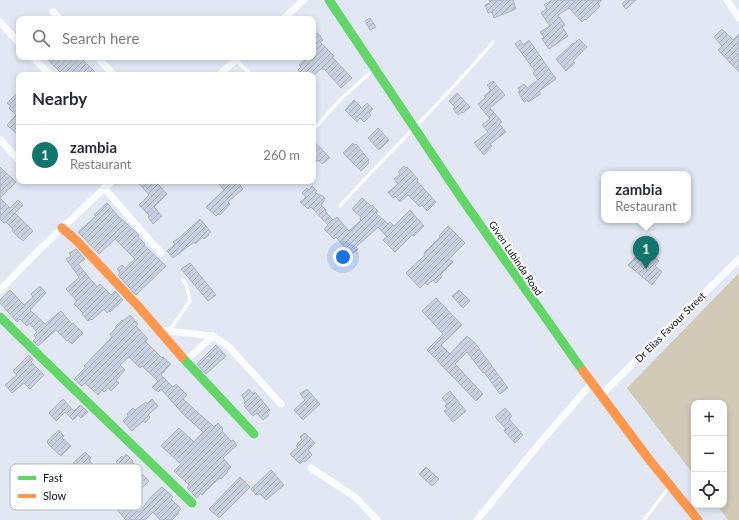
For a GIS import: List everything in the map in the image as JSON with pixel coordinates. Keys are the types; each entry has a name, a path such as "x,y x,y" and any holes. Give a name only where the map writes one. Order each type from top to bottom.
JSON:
{"street":[{"path":"286,16 304,0"},
{"name":"Given Lubinda Road","path":"329,0 414,128 591,384 698,520"},
{"path":"727,0 739,18"},
{"path":"53,12 57,16"},
{"path":"0,22 16,40"},
{"path":"35,60 48,72"},
{"path":"100,60 111,72"},
{"path":"222,72 236,60"},
{"path":"0,140 16,157"},
{"path":"0,290 109,184"},
{"path":"104,188 161,253"},
{"path":"62,228 76,240 165,330 185,361 254,434"},
{"name":"Dr Elias Favour Street","path":"600,396 739,259"},
{"path":"0,317 192,503"},
{"path":"165,330 213,336 229,347 281,404"},
{"path":"185,361 213,336"},
{"path":"477,520 539,444 591,384"},
{"path":"311,468 355,497 377,520"}],"lane":[{"path":"340,206 449,92 493,42"},
{"path":"238,60 249,72"},
{"path":"316,127 341,99 374,69"},
{"path":"165,330 190,301 186,284 183,280"},
{"path":"644,520 670,486"}],"shaded area":[{"path":"739,273 739,520 728,520 719,508 727,508 727,400 691,400 691,471 627,388"}],"building":[{"path":"489,0 513,0 516,9 494,18 492,12 488,13 485,5 490,3"},
{"path":"552,0 602,0 598,4 600,6 582,22 569,8 558,15 565,25 562,27 568,36 549,49 542,39 544,37 540,32 550,26 541,13 547,9 544,5"},
{"path":"626,0 636,0 626,9 622,4"},
{"path":"370,18 376,27 370,30 365,21"},
{"path":"722,29 733,40 739,34 739,72 718,50 722,46 714,37"},
{"path":"318,33 323,40 320,42 334,56 332,57 352,78 341,88 322,68 316,73 316,72 300,72 298,70 301,67 299,65 305,60 316,60 316,34"},
{"path":"579,39 587,47 573,61 575,63 566,71 556,59"},
{"path":"520,40 523,45 529,40 556,79 539,91 541,94 528,102 527,100 524,102 518,92 520,91 518,88 524,84 527,88 538,80 533,73 535,71 515,44"},
{"path":"48,60 83,60 95,72 60,72"},
{"path":"493,81 505,95 490,108 502,122 499,124 506,132 490,144 492,146 484,155 474,143 488,132 482,125 490,119 478,104 491,90 487,85"},
{"path":"457,93 470,107 458,115 453,109 455,107 449,101"},
{"path":"16,94 16,115 9,108 11,106 7,103"},
{"path":"354,100 362,108 367,103 373,109 369,113 371,115 364,122 360,118 357,122 345,110"},
{"path":"16,115 16,133 7,125"},
{"path":"378,128 389,140 379,150 368,138"},
{"path":"316,143 330,158 322,164 318,160 316,162"},
{"path":"353,143 355,145 356,144 369,160 369,163 361,171 343,153"},
{"path":"404,166 406,168 407,167 418,179 417,181 436,202 427,211 422,205 420,207 408,195 400,202 395,196 393,198 388,192 398,184 394,179 400,174 398,172"},
{"path":"0,167 16,182 0,198"},
{"path":"140,184 158,184 167,194 154,207 162,216 153,224 148,217 149,215 139,205 149,195"},
{"path":"219,184 239,184 243,189 228,202 230,204 220,215 218,214 216,216 206,207 224,190"},
{"path":"312,186 317,191 315,193 323,196 325,199 321,205 326,210 325,211 333,220 337,217 349,231 361,220 361,217 352,209 362,198 378,211 376,213 388,224 390,222 394,226 410,210 424,226 414,236 412,235 395,252 383,240 387,237 378,227 356,247 358,249 351,255 336,237 334,239 324,229 328,225 311,207 308,209 300,202 306,197 302,193 307,188 309,190"},
{"path":"0,198 10,208 18,200 23,205 15,213 33,231 23,241 12,231 13,229 6,222 4,223 0,219"},
{"path":"107,203 117,215 138,234 138,237 145,244 144,245 166,266 136,295 118,275 120,273 117,269 122,265 125,268 135,259 115,239 99,254 78,232 96,216 94,215"},
{"path":"200,219 211,232 208,234 209,235 204,239 203,237 195,244 194,242 173,258 167,251 175,244 173,242"},
{"path":"448,226 465,243 449,259 453,262 440,275 442,277 436,283 433,280 427,285 425,283 420,288 406,273 425,255 424,253 440,237 439,236"},
{"path":"76,249 85,259 78,264 97,287 100,284 111,295 115,291 123,300 110,312 109,311 107,313 104,309 92,320 91,319 88,321 82,314 83,313 74,304 77,301 66,289 79,277 66,259 71,256 69,253"},
{"path":"648,252 659,261 655,266 662,272 652,285 628,265 638,254 643,258"},
{"path":"190,263 216,295 208,301 181,269"},
{"path":"40,286 46,293 30,310 45,324 61,311 72,324 73,323 83,333 72,344 56,330 38,346 33,341 36,338 34,335 37,332 29,323 27,326 20,319 17,322 0,303 0,300 10,290 24,305 33,297 31,294"},
{"path":"459,290 470,301 463,308 452,296"},
{"path":"436,298 462,325 441,345 450,354 467,336 475,343 508,388 500,394 467,352 455,364 483,394 476,401 427,350 443,334 422,311"},
{"path":"130,315 138,324 136,326 148,339 145,341 162,358 163,357 171,364 161,375 173,387 176,384 187,395 183,399 214,427 218,423 223,429 222,431 237,445 223,458 231,467 227,471 228,472 202,495 201,493 197,498 187,488 189,485 174,471 181,464 161,446 179,428 194,442 203,432 183,414 161,389 158,392 152,387 158,381 142,366 140,368 129,357 120,365 125,370 116,380 119,383 111,391 108,388 104,392 102,390 98,395 85,383 82,386 74,379 86,367 84,366 112,337 110,334 116,328 115,327"},
{"path":"216,345 226,356 206,374 197,364"},
{"path":"29,355 33,360 31,362 44,375 30,389 24,383 12,393 5,385 17,375 13,371"},
{"path":"249,389 253,394 255,392 270,410 267,413 269,415 263,420 257,413 253,416 244,406 246,405 242,395"},
{"path":"307,389 320,404 303,420 294,410 305,400 300,394"},
{"path":"450,391 466,411 453,422 444,411 447,408 445,406 447,404 442,398"},
{"path":"63,399 74,411 80,405 88,412 81,418 78,415 73,420 65,412 56,421 49,413"},
{"path":"152,399 158,406 148,415 150,417 145,423 143,421 132,431 123,421 128,416 127,414 133,408 135,410 146,402 147,404"},
{"path":"505,408 512,416 509,419 523,435 515,443 504,431 506,429 495,417"},
{"path":"59,430 64,436 62,438 71,446 61,456 48,444 47,441"},
{"path":"305,433 315,443 308,450 312,455 305,462 303,461 300,464 290,454 298,447 296,446 302,439 300,437"},
{"path":"85,452 91,458 89,460 92,464 74,464 73,463"},
{"path":"126,454 133,461 132,462 134,464 118,464 116,462 122,456 123,458"},
{"path":"426,467 439,479 432,486 419,474"},
{"path":"271,470 284,485 266,500 260,494 256,495 251,489"},
{"path":"142,474 149,481 142,488"},
{"path":"240,477 250,487 219,518 209,509"},
{"path":"162,487 173,497 171,499 181,509 172,520 160,520 153,512 145,520 126,520 117,510 137,510 139,512 152,496"}],"traffic: fast":[{"path":"329,0 462,199 583,371"},
{"path":"0,317 192,503"},
{"path":"182,357 254,434"}],"traffic: slow":[{"path":"62,228 76,240 138,306 182,357"},
{"path":"583,371 648,458 698,520"}],"place":[{"name":"zambia","path":"646,269"}]}
